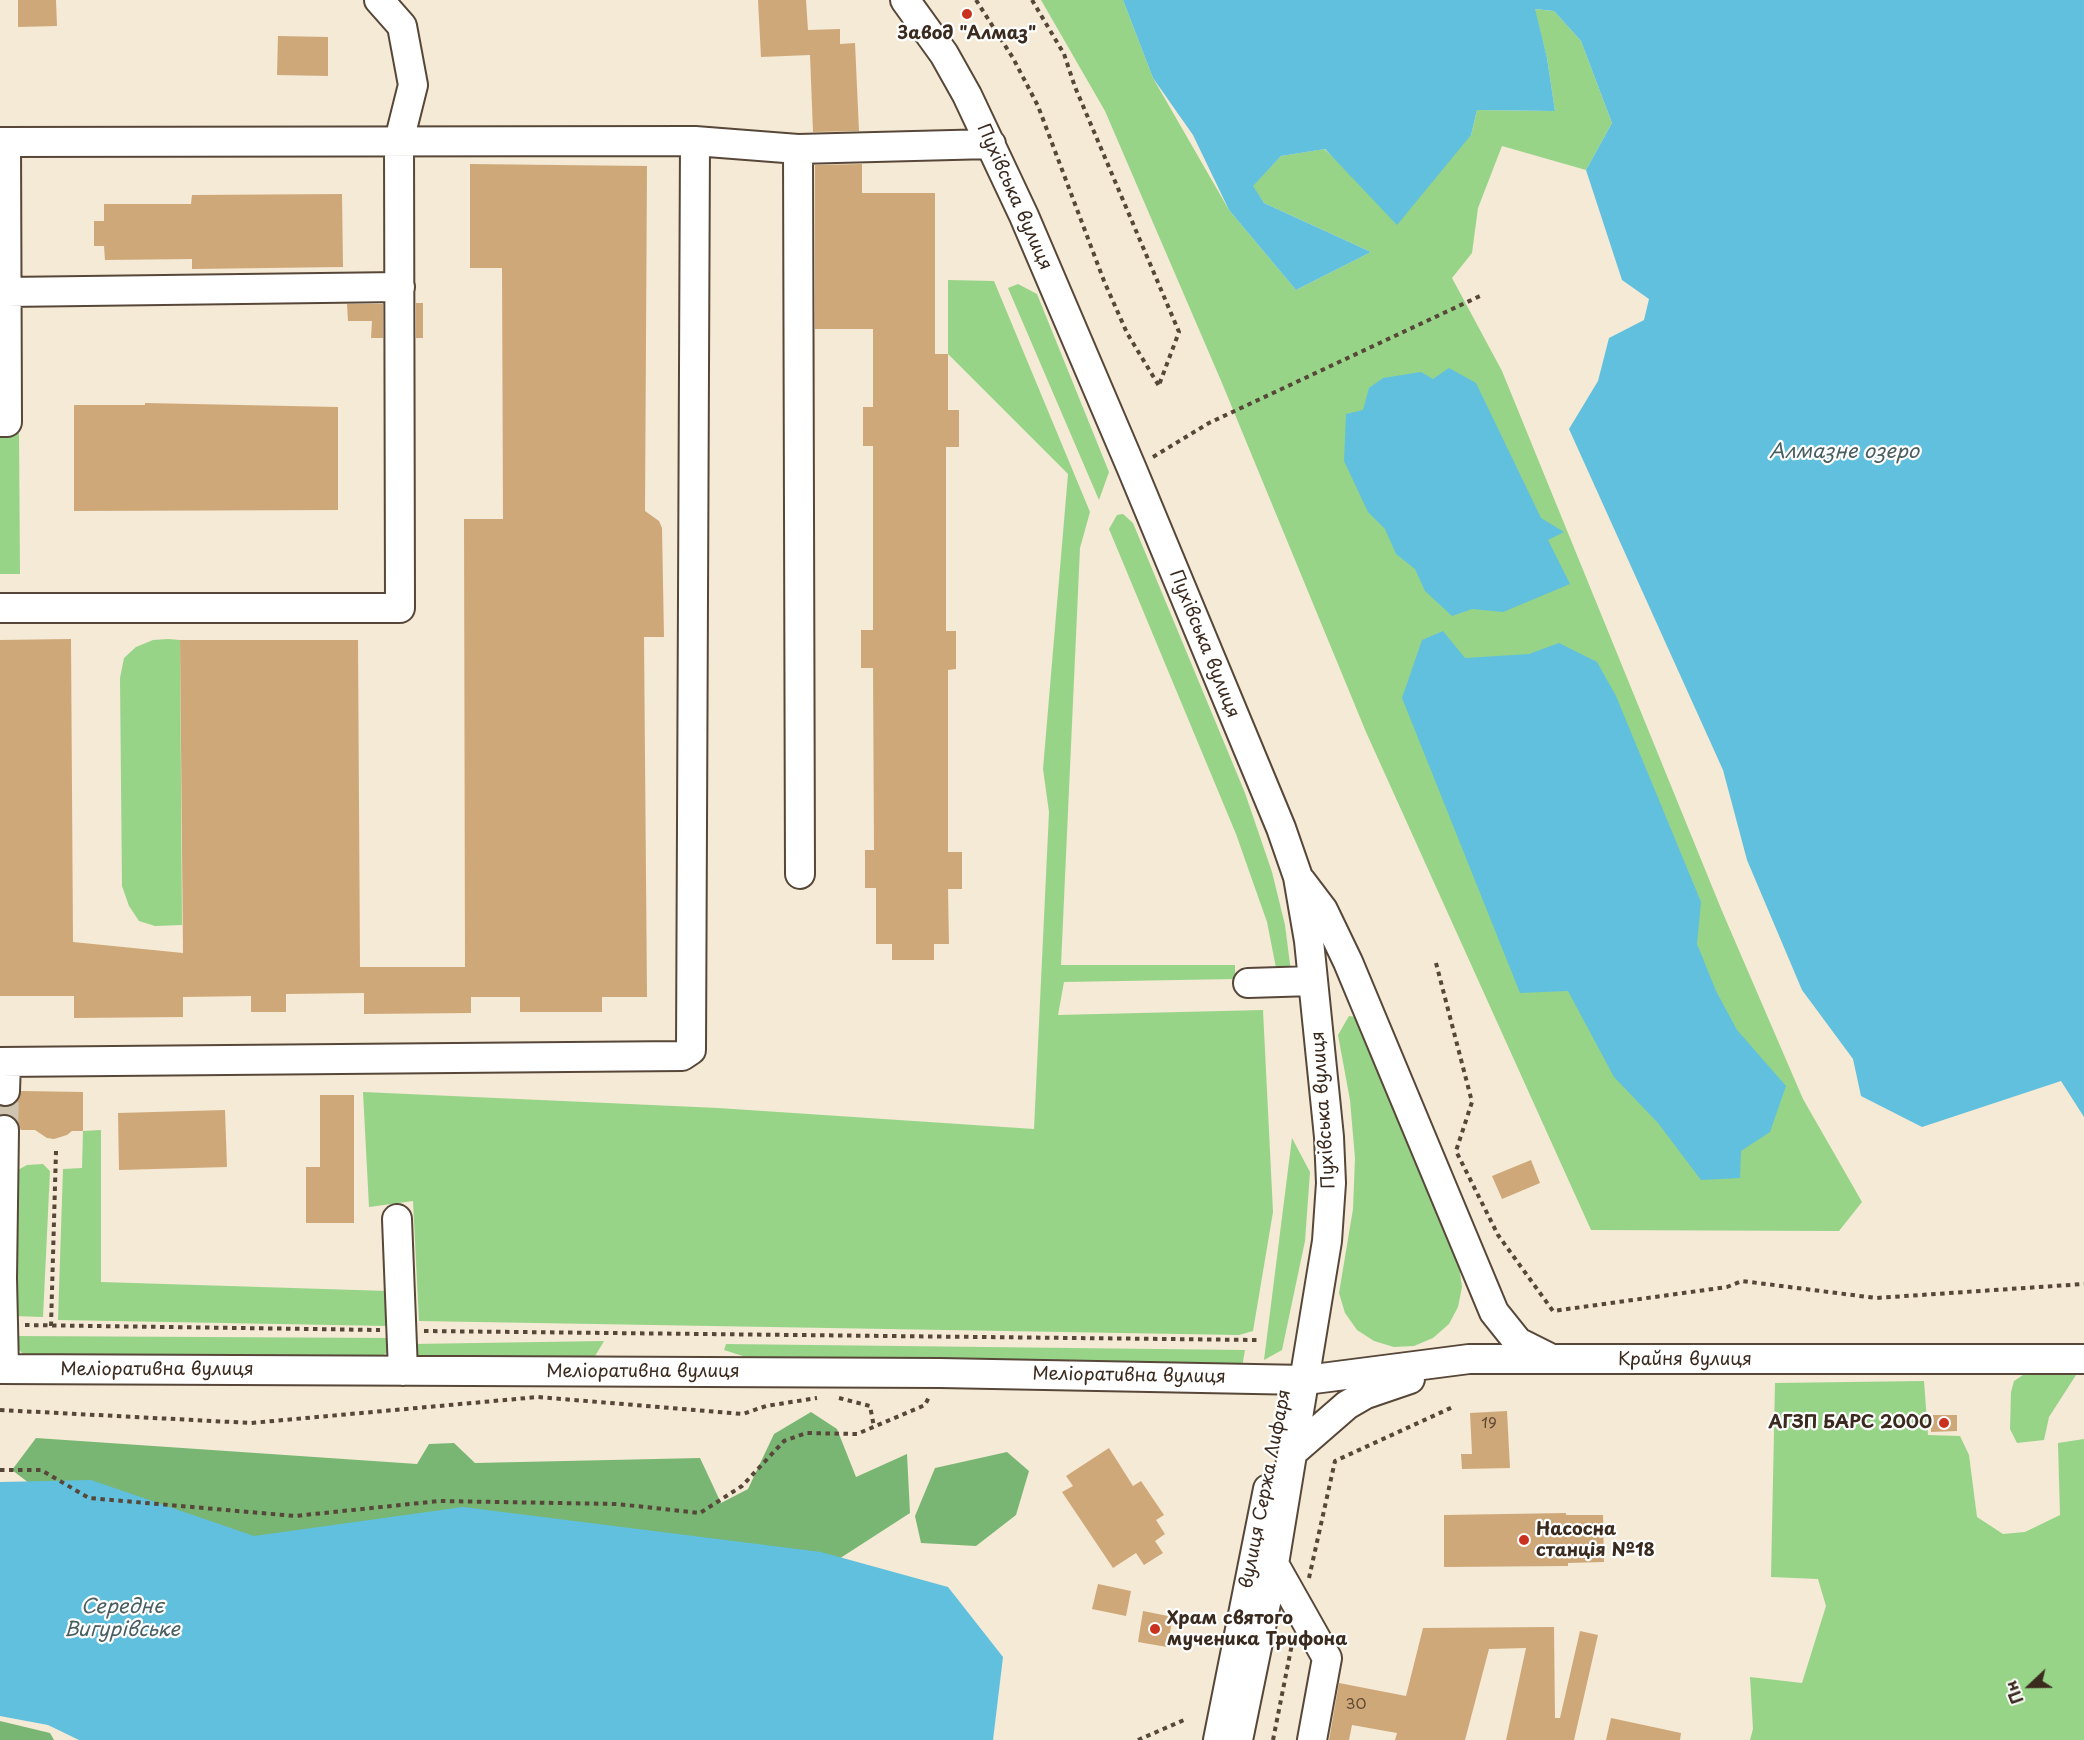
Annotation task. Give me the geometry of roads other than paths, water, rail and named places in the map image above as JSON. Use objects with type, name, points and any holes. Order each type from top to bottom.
[{"type":"street","points":[[0,608],[400,608],[399,141],[413,84],[402,26],[379,0]]},
{"type":"street","name":"Пухівська вулиця","points":[[905,0],[944,54],[992,144],[1132,470],[1281,828],[1298,878],[1313,981],[1329,1137],[1331,1183],[1327,1241],[1310,1334],[1296,1380]]},
{"type":"street","points":[[5,1091],[3,1062],[682,1056],[691,1050],[695,141]]},
{"type":"street","points":[[0,422],[7,422],[3,142],[695,141],[798,149],[992,144]]},
{"type":"street","points":[[798,149],[800,874]]},
{"type":"street","points":[[6,292],[399,287]]},
{"type":"street","points":[[1298,878],[1323,910],[1348,962],[1494,1312],[1518,1342],[1552,1359]]},
{"type":"street","points":[[1248,983],[1313,981]]},
{"type":"street","points":[[2,1369],[1,1224],[4,1130]]},
{"type":"street","points":[[397,1219],[403,1371]]},
{"type":"street","points":[[1293,1452],[1347,1405],[1366,1394],[1469,1359]]},
{"type":"street","name":"Крайня вулиця","points":[[1296,1380],[1469,1359],[2084,1359]]},
{"type":"street","name":"Меліоративна вулиця","points":[[2,1369],[940,1373],[1296,1380]]},
{"type":"street","name":"вулиця Сержа Лифаря","points":[[1238,1740],[1274,1564],[1293,1452],[1296,1380]]},
{"type":"street","name":"вулиця Сержа Лифаря","points":[[1218,1740],[1296,1380]]},
{"type":"street","points":[[1274,1564],[1327,1658],[1312,1740]]},
{"type":"water","name":"Алмазне озеро","points":[[1123,0],[2084,0],[2084,1117],[2061,1081],[1922,1127],[1861,1096],[1853,1059],[1802,990],[1747,860],[1723,770],[1569,429],[1598,381],[1609,338],[1644,320],[1649,299],[1622,280],[1586,170],[1612,123],[1581,41],[1554,11],[1535,9],[1547,58],[1555,111],[1477,110],[1471,135],[1397,225],[1325,149],[1281,156],[1253,186],[1264,203],[1371,252],[1296,290],[1229,210],[1193,135],[1153,78]]},
{"type":"water","points":[[1449,368],[1476,383],[1541,518],[1564,532],[1548,540],[1570,584],[1503,612],[1472,609],[1452,616],[1425,591],[1415,569],[1396,554],[1385,529],[1368,512],[1344,461],[1346,414],[1363,410],[1369,388],[1383,378],[1421,372],[1433,379]]},
{"type":"water","points":[[1443,631],[1465,658],[1529,654],[1559,643],[1597,662],[1616,696],[1701,902],[1697,944],[1716,991],[1737,1030],[1786,1086],[1770,1132],[1741,1151],[1740,1178],[1701,1180],[1658,1123],[1614,1077],[1568,991],[1520,993],[1402,698],[1422,640]]},
{"type":"water","name":"Середнє Вигурівське","points":[[91,1480],[254,1536],[463,1507],[821,1552],[948,1587],[1003,1657],[993,1740],[79,1740],[48,1725],[0,1716],[0,1482]]},
{"type":"tunnel","points":[[4,1130],[5,1091]]},
{"type":"place","name":"Завод \"Алмаз\"","points":[[967,14]]},
{"type":"place","name":"АГЗП БАРС 2000","points":[[1944,1423]]},
{"type":"place","name":"Насосна станція №18","points":[[1524,1540]]},
{"type":"place","name":"Храм святого мученика Трифона","points":[[1155,1629]]}]
